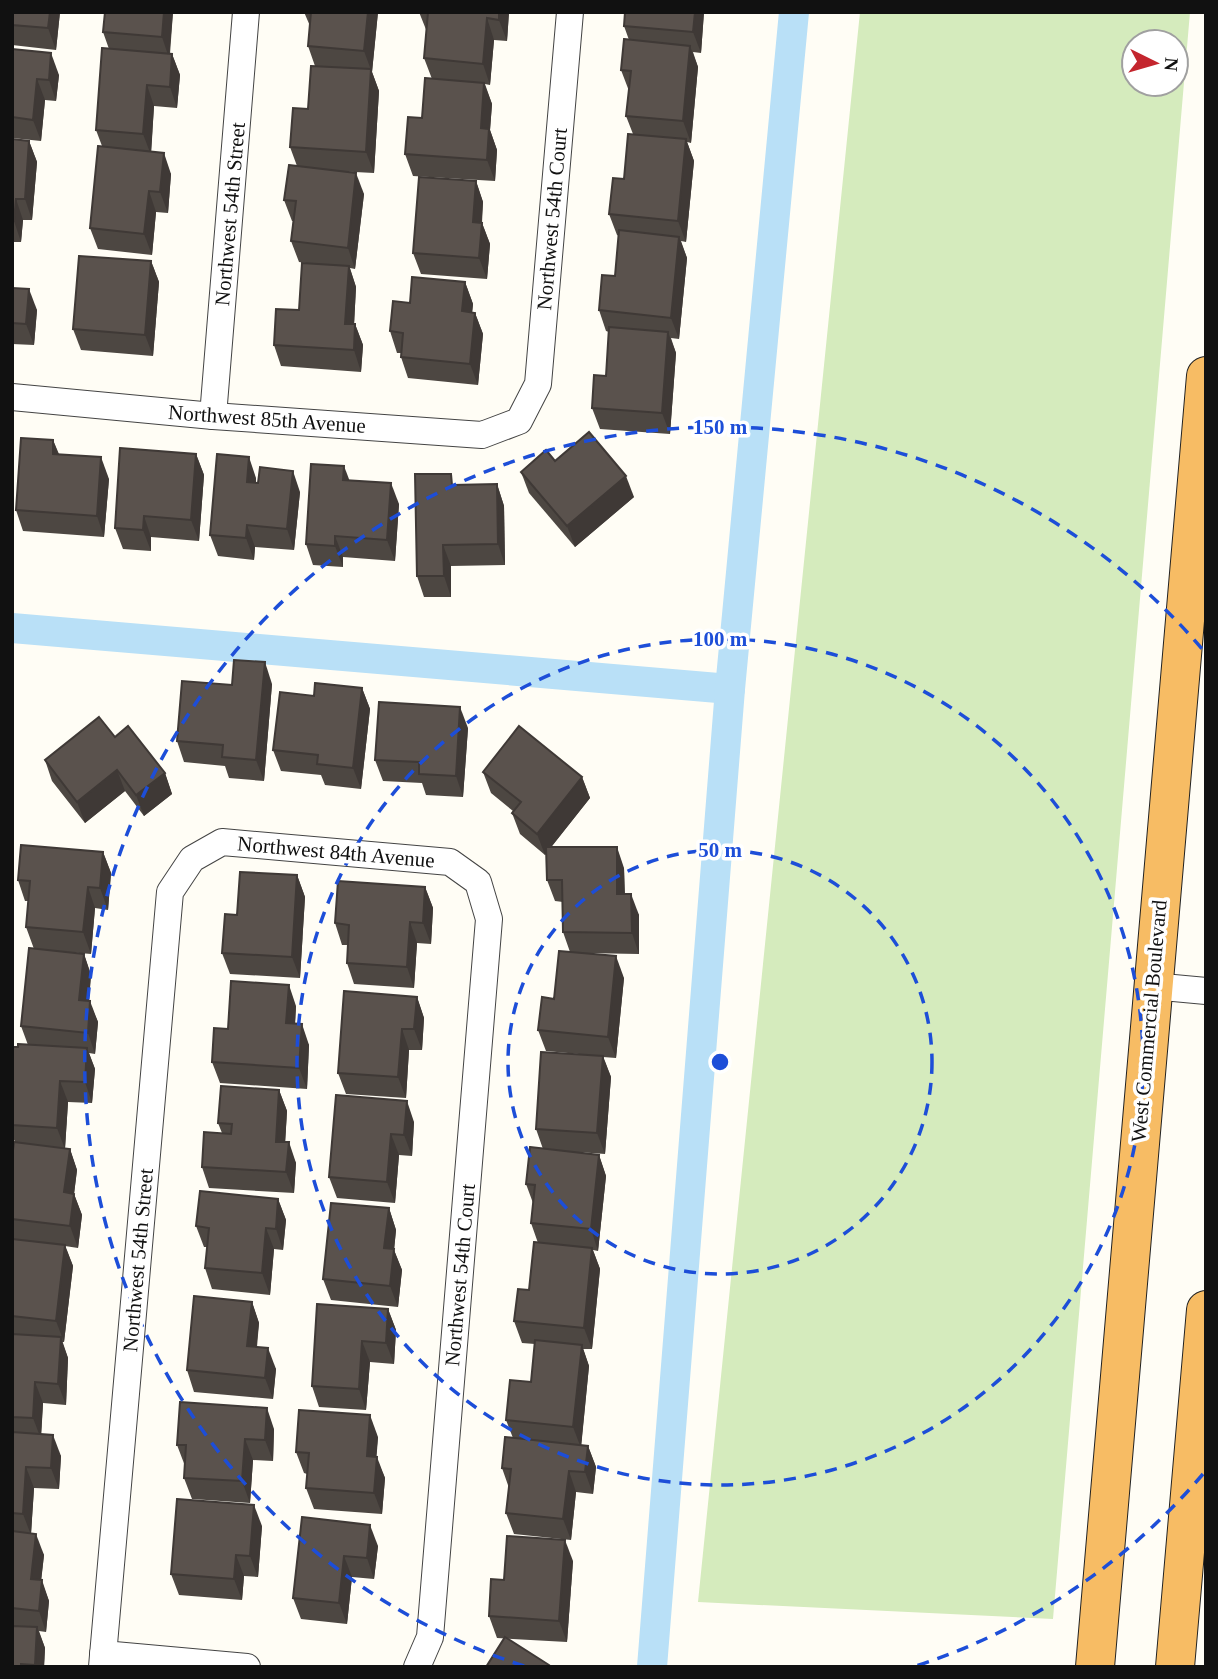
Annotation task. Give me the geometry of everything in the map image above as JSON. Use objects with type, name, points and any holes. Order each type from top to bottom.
[{"type":"highway","name":"West Commercial Boulevard","points":[[1095,1667],[1206,376]]},
{"type":"highway","points":[[1175,1667],[1206,1310]]},
{"type":"street","name":"Northwest 54th Street","points":[[213,416],[246,12]]},
{"type":"street","name":"Northwest 54th Court","points":[[519,421],[538,384],[570,12]]},
{"type":"street","name":"Northwest 85th Avenue","points":[[12,397],[213,416],[482,435],[519,421]]},
{"type":"street","name":"Northwest 84th Avenue","points":[[192,859],[222,842],[450,862],[478,882]]},
{"type":"street","name":"Northwest 54th Street","points":[[103,1660],[170,892],[192,859]]},
{"type":"street","name":"Northwest 54th Court","points":[[417,1667],[430,1637],[488,933],[489,919],[478,882]]},
{"type":"street","points":[[1152,986],[1206,991]]},
{"type":"street","points":[[103,1660],[247,1667]]},
{"type":"green space","points":[[860,12],[1190,12],[1189,28],[1120,28],[1120,98],[1183,98],[1053,1619],[698,1602]]},
{"type":"building","points":[[12,12],[50,12],[48,28],[12,25]]},
{"type":"building","points":[[105,12],[164,12],[162,37],[103,32]]},
{"type":"building","points":[[311,12],[368,12],[364,51],[308,46]]},
{"type":"building","points":[[428,12],[499,12],[499,20],[487,18],[483,64],[424,58]]},
{"type":"building","points":[[625,12],[695,12],[693,32],[624,26]]},
{"type":"building","points":[[624,39],[690,46],[683,121],[626,116],[631,71],[621,70]]},
{"type":"building","points":[[102,48],[172,54],[170,87],[147,85],[143,134],[96,130]]},
{"type":"building","points":[[12,49],[51,53],[49,80],[37,79],[33,120],[12,117]]},
{"type":"building","points":[[311,66],[371,69],[366,152],[290,147],[293,108],[308,109]]},
{"type":"building","points":[[425,78],[484,83],[481,128],[489,129],[487,160],[405,154],[408,117],[422,118]]},
{"type":"building","points":[[628,134],[686,139],[678,221],[609,214],[613,178],[624,179]]},
{"type":"building","points":[[12,139],[29,141],[25,199],[16,199],[14,221],[12,221]]},
{"type":"building","points":[[98,146],[164,153],[160,192],[149,191],[144,234],[90,228]]},
{"type":"building","points":[[289,165],[356,173],[348,248],[291,241],[296,201],[284,200]]},
{"type":"building","points":[[419,177],[476,181],[473,222],[482,223],[479,258],[413,253]]},
{"type":"building","points":[[619,230],[679,237],[671,318],[599,310],[602,275],[615,276]]},
{"type":"building","points":[[79,256],[151,261],[145,335],[73,329]]},
{"type":"building","points":[[302,263],[349,266],[345,324],[355,324],[354,350],[274,345],[276,309],[299,310]]},
{"type":"building","points":[[412,277],[465,282],[462,311],[475,313],[470,364],[401,357],[403,333],[390,331],[393,301],[410,303]]},
{"type":"building","points":[[12,288],[29,289],[26,324],[12,323]]},
{"type":"building","points":[[609,327],[668,332],[662,413],[592,408],[594,375],[606,376]]},
{"type":"building","points":[[589,432],[626,476],[567,526],[521,472],[546,450],[555,461]]},
{"type":"building","points":[[21,438],[53,440],[53,454],[101,457],[97,516],[16,510]]},
{"type":"building","points":[[120,448],[196,454],[191,520],[144,516],[143,530],[115,528]]},
{"type":"building","points":[[217,454],[249,457],[247,482],[258,483],[260,467],[293,471],[287,529],[247,525],[246,538],[210,535]]},
{"type":"building","points":[[311,464],[344,466],[343,480],[391,483],[387,540],[335,536],[335,546],[306,544]]},
{"type":"building","points":[[415,474],[451,474],[452,485],[497,484],[498,544],[443,545],[444,576],[417,576]]},
{"type":"building","points":[[234,660],[265,662],[256,760],[222,757],[223,745],[177,741],[182,681],[232,685]]},
{"type":"building","points":[[315,683],[362,688],[353,768],[317,764],[318,755],[273,750],[280,692],[314,696]]},
{"type":"building","points":[[379,702],[460,707],[456,776],[419,774],[419,762],[375,760]]},
{"type":"building","points":[[99,717],[115,737],[128,726],[165,773],[136,795],[117,770],[77,802],[45,760]]},
{"type":"building","points":[[519,726],[582,777],[537,834],[512,813],[521,802],[483,772]]},
{"type":"building","points":[[21,845],[103,852],[100,888],[88,887],[83,932],[26,927],[30,881],[18,880]]},
{"type":"building","points":[[546,847],[617,847],[617,894],[631,894],[632,933],[563,932],[562,880],[547,880]]},
{"type":"building","points":[[240,872],[297,875],[292,957],[222,953],[225,914],[237,915]]},
{"type":"building","points":[[338,881],[425,887],[423,923],[410,922],[407,967],[347,963],[349,925],[335,923]]},
{"type":"building","points":[[29,948],[84,954],[79,1000],[90,1001],[88,1033],[21,1026]]},
{"type":"building","points":[[559,951],[616,956],[608,1037],[538,1030],[542,997],[554,999]]},
{"type":"building","points":[[231,981],[289,985],[286,1023],[302,1024],[299,1068],[212,1062],[214,1028],[228,1029]]},
{"type":"building","points":[[344,991],[417,997],[414,1029],[402,1029],[398,1077],[338,1073]]},
{"type":"building","points":[[18,1044],[87,1048],[85,1082],[60,1081],[57,1128],[12,1125],[13,1047],[18,1047]]},
{"type":"building","points":[[541,1052],[603,1056],[597,1133],[536,1129]]},
{"type":"building","points":[[221,1086],[279,1090],[276,1142],[289,1142],[286,1172],[202,1167],[204,1132],[231,1134],[232,1124],[218,1123]]},
{"type":"building","points":[[336,1095],[407,1101],[404,1135],[391,1134],[387,1182],[329,1177]]},
{"type":"building","points":[[14,1142],[70,1149],[64,1192],[74,1194],[70,1226],[12,1219]]},
{"type":"building","points":[[530,1147],[599,1155],[591,1229],[531,1223],[535,1185],[526,1184]]},
{"type":"building","points":[[200,1191],[278,1199],[276,1229],[266,1228],[262,1273],[205,1268],[209,1228],[196,1226]]},
{"type":"building","points":[[331,1203],[389,1208],[384,1248],[394,1249],[390,1286],[323,1279]]},
{"type":"building","points":[[12,1239],[65,1245],[56,1321],[12,1316]]},
{"type":"building","points":[[534,1242],[592,1248],[584,1328],[514,1321],[518,1289],[529,1290]]},
{"type":"building","points":[[194,1296],[252,1302],[247,1346],[268,1348],[265,1378],[187,1370]]},
{"type":"building","points":[[317,1304],[388,1309],[386,1343],[362,1341],[359,1389],[312,1386]]},
{"type":"building","points":[[12,1334],[61,1337],[58,1384],[35,1382],[33,1418],[12,1417]]},
{"type":"building","points":[[535,1340],[582,1345],[573,1427],[506,1420],[510,1380],[531,1382]]},
{"type":"building","points":[[180,1402],[267,1408],[265,1440],[245,1439],[242,1481],[184,1478],[186,1445],[177,1445]]},
{"type":"building","points":[[299,1410],[370,1415],[367,1456],[377,1457],[374,1493],[306,1488],[309,1453],[296,1452]]},
{"type":"building","points":[[12,1432],[53,1435],[51,1468],[26,1467],[23,1514],[12,1513]]},
{"type":"building","points":[[505,1437],[588,1446],[585,1472],[569,1471],[563,1519],[506,1513],[511,1469],[502,1468]]},
{"type":"building","points":[[177,1499],[254,1505],[250,1556],[236,1555],[234,1579],[171,1574]]},
{"type":"building","points":[[302,1517],[370,1525],[367,1558],[344,1556],[339,1603],[293,1598]]},
{"type":"building","points":[[12,1531],[36,1534],[31,1579],[42,1580],[39,1611],[12,1608]]},
{"type":"building","points":[[507,1536],[565,1540],[559,1621],[489,1616],[491,1579],[504,1580]]},
{"type":"building","points":[[12,1626],[37,1627],[35,1665],[21,1664],[21,1667],[12,1667]]},
{"type":"building","points":[[505,1637],[549,1665],[548,1667],[486,1667]]},
{"type":"waterway","points":[[652,1667],[730,689],[794,12]]},
{"type":"waterway","points":[[12,628],[730,689]]}]
